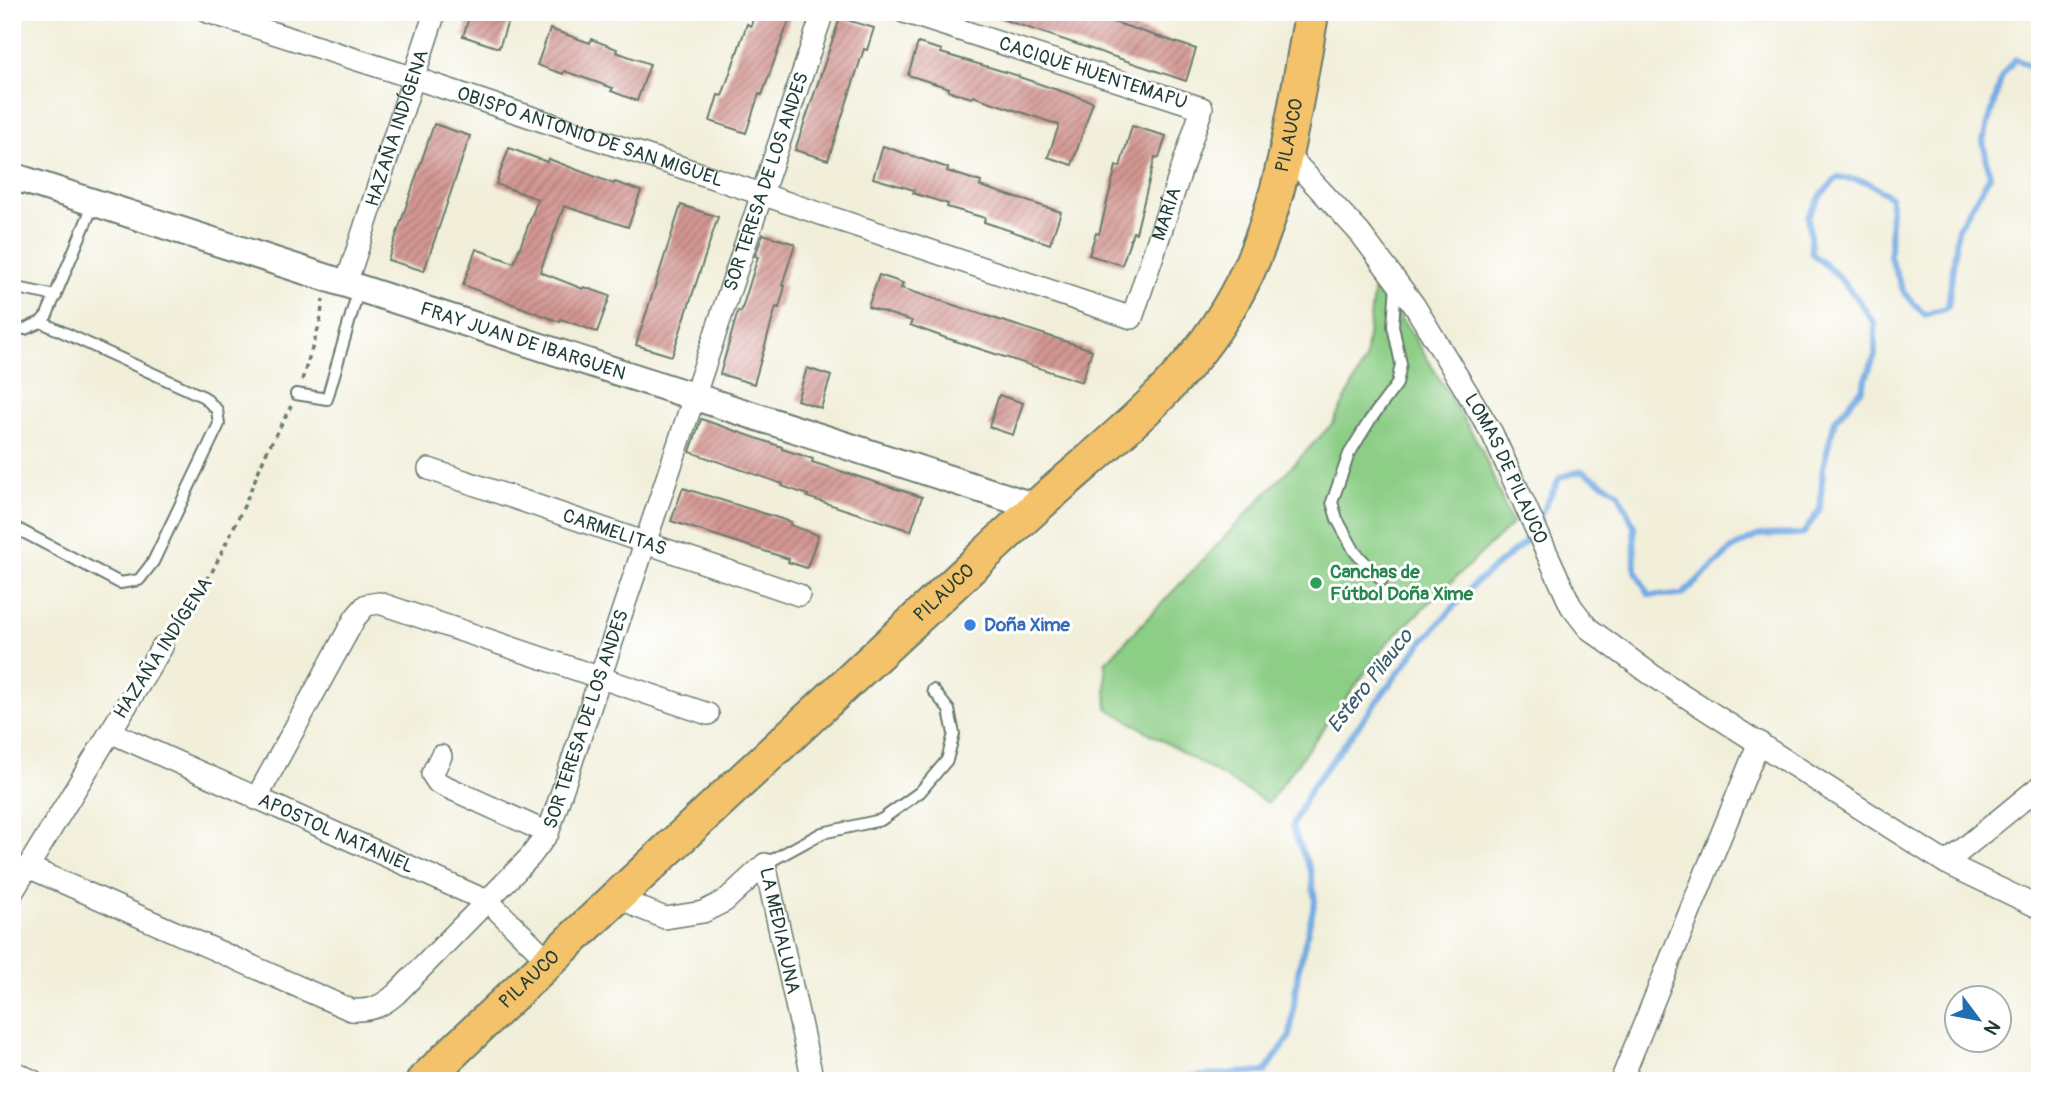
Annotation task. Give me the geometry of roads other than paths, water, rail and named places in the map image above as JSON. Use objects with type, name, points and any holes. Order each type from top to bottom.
[{"type":"main road","name":"PILAUCO","points":[[423,1081],[548,960],[1036,507],[1144,412],[1190,363],[1234,298],[1272,214],[1286,153],[1311,12]]},
{"type":"street","name":"OBISPO ANTONIO DE SAN MIGUEL","points":[[208,12],[414,78],[1132,318]]},
{"type":"street","name":"HAZAÑA INDÍGENA","points":[[342,283],[435,12]]},
{"type":"street","name":"SOR TERESA DE LOS ANDES","points":[[28,867],[351,1010],[367,1011],[381,1007],[489,902],[548,833],[824,12]]},
{"type":"street","name":"CACIQUE HUENTEMAPU","points":[[904,12],[1202,108]]},
{"type":"street","name":"MARÍA","points":[[1132,318],[1202,108]]},
{"type":"street","name":"LOMAS DE PILAUCO","points":[[1286,153],[1360,233],[1414,305],[1492,433],[1571,606],[1588,628],[1609,645],[1946,863],[2040,908]]},
{"type":"street","name":"FRAY JUAN DE IBARGUEN","points":[[12,176],[1036,507]]},
{"type":"street","name":"CARMELITAS","points":[[429,469],[799,594]]},
{"type":"street","points":[[256,799],[355,618],[366,606],[379,603],[708,714]]},
{"type":"street","name":"HAZAÑA INDÍGENA","points":[[12,893],[162,647]]},
{"type":"street","name":"APOSTOL NATANIEL","points":[[110,732],[489,902],[548,960]]},
{"type":"street","points":[[1621,1081],[1759,742]]},
{"type":"street","points":[[441,756],[432,774],[438,783],[548,833]]},
{"type":"street","points":[[1946,863],[2040,786]]},
{"type":"street","name":"LA MEDIALUNA","points":[[619,894],[638,907],[665,918],[703,912],[725,901],[765,864]]},
{"type":"street","name":"LA MEDIALUNA","points":[[765,864],[813,1081]]},
{"type":"street","points":[[12,1072],[33,1081]]},
{"type":"lane","points":[[25,329],[41,321],[56,296],[94,202]]},
{"type":"lane","points":[[1382,580],[1355,552],[1337,519],[1332,502],[1339,477],[1354,445],[1396,384],[1401,364],[1392,311],[1397,281]]},
{"type":"lane","name":"HAZAÑA INDÍGENA","points":[[296,394],[327,399],[342,283]]},
{"type":"lane","points":[[12,287],[56,296]]},
{"type":"lane","points":[[12,526],[120,583],[139,580],[153,562],[219,424],[217,411],[204,397],[41,321]]},
{"type":"lane","points":[[765,864],[822,833],[881,820],[920,792],[947,760],[954,734],[949,710],[933,690]]},
{"type":"waterway","name":"Estero Pilauco","points":[[1537,522],[1560,477],[1582,471],[1618,492],[1634,526],[1635,570],[1649,595],[1682,595],[1733,548],[1759,535],[1803,534],[1820,509],[1823,467],[1835,420],[1862,389],[1875,355],[1875,324],[1835,273],[1812,254],[1808,216],[1822,194],[1838,177],[1867,182],[1891,197],[1890,257],[1904,293],[1925,315],[1948,307],[1958,228],[1990,176],[1983,141],[2002,76],[2015,59],[2040,71]]},
{"type":"waterway","name":"Estero Pilauco","points":[[1150,1081],[1265,1072],[1290,1036],[1298,972],[1315,901],[1311,872],[1292,827],[1311,788],[1419,646],[1473,585],[1524,543],[1532,531]]},
{"type":"place","name":"Canchas de Fútbol Doña Xime","points":[[1316,583]]},
{"type":"place","name":"Doña Xime","points":[[970,625]]}]
